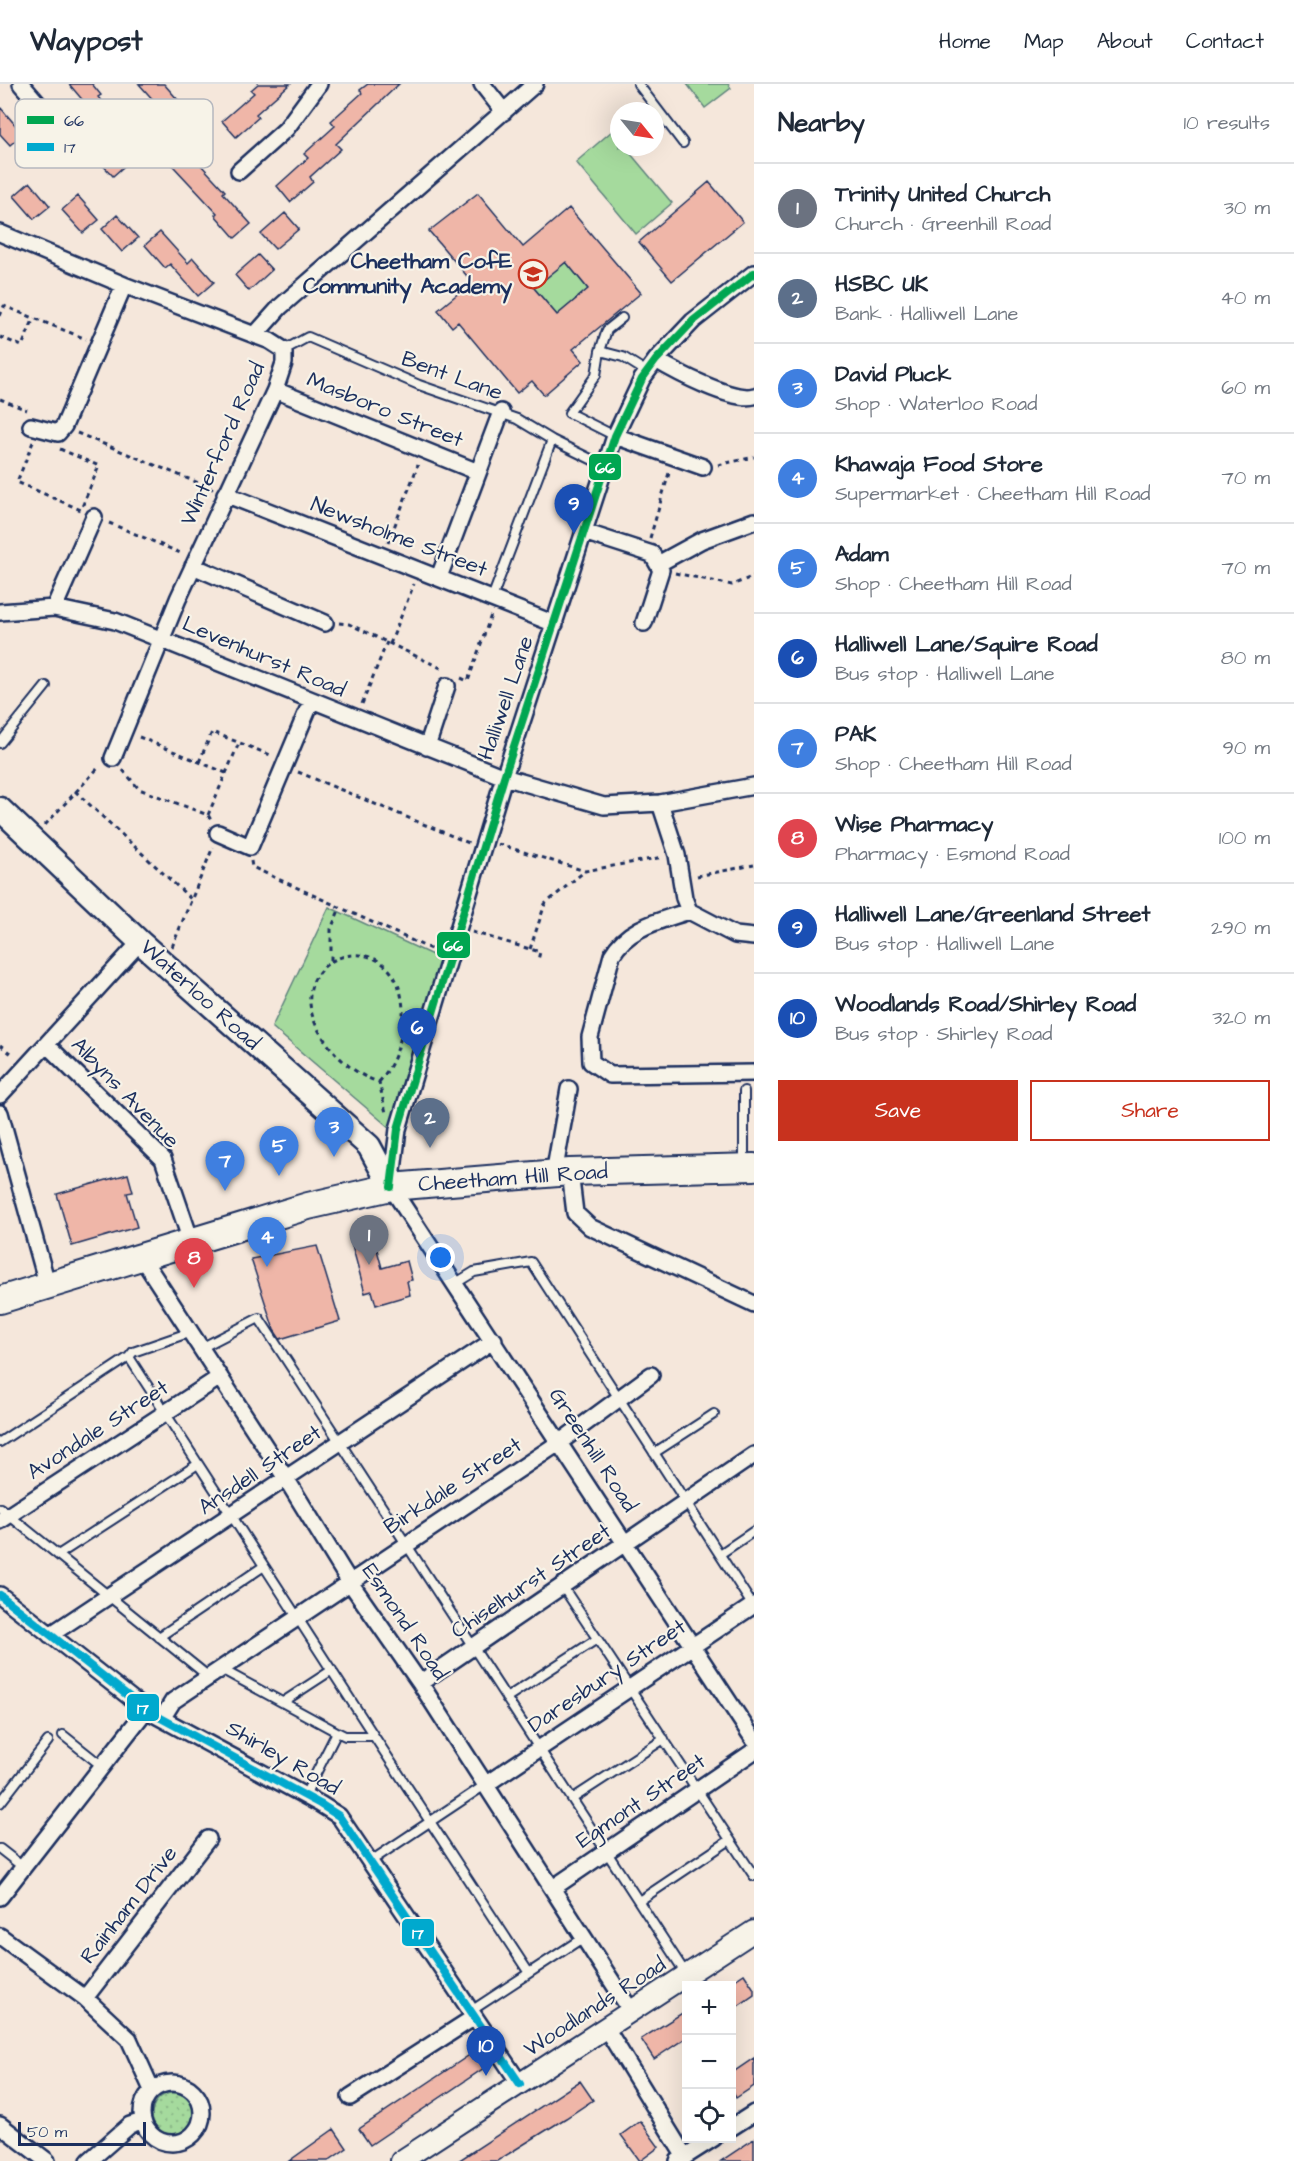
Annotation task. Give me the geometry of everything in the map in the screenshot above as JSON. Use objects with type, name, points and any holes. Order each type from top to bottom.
[{"type":"highway","name":"Cheetham Hill Road","points":[[0,1300],[308,1206],[391,1186],[562,1173],[749,1167]]},
{"type":"main road","name":"Waterloo Road","points":[[0,809],[164,964],[369,1146],[391,1186]]},
{"type":"street","points":[[21,84],[34,99]]},
{"type":"street","points":[[239,171],[286,129],[319,84]]},
{"type":"street","points":[[482,84],[504,112]]},
{"type":"street","points":[[255,335],[280,307],[535,84]]},
{"type":"street","name":"Winterford Road","points":[[0,233],[124,285],[255,335],[284,350],[284,363],[275,390],[193,566],[113,758]]},
{"type":"street","name":"Halliwell Lane","points":[[391,1186],[398,1129],[449,957],[504,777],[615,436],[652,366],[693,321],[754,273]]},
{"type":"street","points":[[31,426],[61,429],[124,285]]},
{"type":"street","points":[[652,366],[674,370],[739,397],[754,396]]},
{"type":"street","name":"Masboro Street","points":[[275,390],[478,472]]},
{"type":"street","points":[[439,578],[501,412]]},
{"type":"street","points":[[615,436],[703,467]]},
{"type":"street","name":"Newsholme Street","points":[[225,494],[494,598],[555,624]]},
{"type":"street","points":[[54,608],[87,513]]},
{"type":"street","points":[[644,623],[660,567],[702,540],[754,521]]},
{"type":"street","points":[[584,532],[652,554],[660,567]]},
{"type":"street","points":[[193,566],[325,623]]},
{"type":"street","name":"Levenhurst Road","points":[[0,612],[54,608],[115,621],[310,702],[504,777],[604,806],[660,803],[754,786]]},
{"type":"street","points":[[427,747],[449,680]]},
{"type":"street","points":[[218,833],[250,848],[310,702]]},
{"type":"street","points":[[660,803],[676,855],[689,911]]},
{"type":"street","points":[[754,937],[735,935],[689,911],[628,934],[612,955],[590,1037],[591,1062],[610,1075],[754,1073]]},
{"type":"street","points":[[0,1095],[140,942]]},
{"type":"street","name":"Albyns Avenue","points":[[48,1045],[163,1159],[191,1241]]},
{"type":"street","points":[[569,1089],[562,1173],[575,1213],[590,1227],[754,1304]]},
{"type":"street","points":[[0,1113],[48,1287]]},
{"type":"street","name":"Greenhill Road","points":[[391,1186],[754,1740]]},
{"type":"street","name":"Esmond Road","points":[[142,1258],[287,1480],[349,1581],[420,1683],[632,2011]]},
{"type":"street","name":"Ansdell Street","points":[[50,1635],[287,1480],[494,1340]]},
{"type":"street","name":"Birkdale Street","points":[[163,1717],[173,1701],[349,1581],[560,1442],[651,1375]]},
{"type":"street","name":"Avondale Street","points":[[3,1515],[220,1377]]},
{"type":"street","name":"Chiselhurst Street","points":[[420,1683],[627,1544],[754,1455]]},
{"type":"street","name":"Shirley Road","points":[[0,1595],[146,1710],[163,1717],[339,1816],[520,2084]]},
{"type":"street","name":"Daresbury Street","points":[[485,1785],[754,1606]]},
{"type":"street","points":[[0,1897],[146,1710]]},
{"type":"street","name":"Egmont Street","points":[[553,1888],[754,1751]]},
{"type":"street","name":"Rainham Drive","points":[[85,1998],[208,1839]]},
{"type":"street","name":"Woodlands Road","points":[[400,2161],[754,1931]]},
{"type":"street","points":[[0,1936],[85,1998],[129,2039],[152,2090]]},
{"type":"street","points":[[350,2097],[472,2015]]},
{"type":"street","points":[[606,2028],[681,2159],[707,2143]]},
{"type":"street","points":[[166,2083],[188,2088],[199,2100],[201,2122],[186,2140],[171,2144],[156,2140],[142,2121],[142,2104],[152,2090],[166,2083]]},
{"type":"street","points":[[736,2124],[754,2113]]},
{"type":"street","points":[[89,2161],[130,2126],[142,2121]]},
{"type":"street","points":[[0,2125],[47,2161]]},
{"type":"lane","points":[[638,84],[683,143]]},
{"type":"lane","points":[[615,436],[569,412],[596,375],[600,351],[607,330],[622,318]]},
{"type":"lane","name":"Bent Lane","points":[[284,350],[308,338],[418,385],[501,412],[605,466]]},
{"type":"lane","points":[[600,351],[652,366]]},
{"type":"lane","points":[[494,598],[552,440]]},
{"type":"lane","points":[[0,742],[46,686]]},
{"type":"lane","points":[[744,1091],[749,1167]]},
{"type":"lane","points":[[456,1283],[474,1272],[531,1262],[754,1606]]},
{"type":"lane","points":[[201,1348],[259,1318],[687,1975]]},
{"type":"lane","points":[[0,1442],[129,1357],[133,1352],[191,1332]]},
{"type":"lane","points":[[129,1357],[529,1973]]},
{"type":"lane","points":[[654,1453],[714,1414]]},
{"type":"lane","points":[[58,1555],[198,1464]]},
{"type":"lane","points":[[3,1515],[58,1555],[159,1637],[215,1673],[283,1702],[345,1736],[374,1736]]},
{"type":"lane","points":[[720,1554],[754,1531]]},
{"type":"lane","points":[[159,1637],[264,1566]]},
{"type":"lane","points":[[563,1587],[754,1876]]},
{"type":"lane","points":[[506,1698],[597,1639]]},
{"type":"lane","points":[[283,1702],[332,1670]]},
{"type":"lane","points":[[305,1795],[337,1732]]},
{"type":"lane","points":[[63,1735],[102,1766]]},
{"type":"lane","points":[[572,1799],[664,1739]]},
{"type":"lane","points":[[0,1803],[48,1741]]},
{"type":"lane","points":[[372,1862],[485,1785]]},
{"type":"lane","points":[[639,1901],[730,1840]]},
{"type":"lane","points":[[0,1849],[23,1867]]},
{"type":"lane","points":[[472,2015],[529,1973],[584,1937]]},
{"type":"path","points":[[0,316],[4,306],[98,344]]},
{"type":"path","points":[[0,337],[22,346],[34,318]]},
{"type":"path","points":[[0,399],[28,411],[31,426]]},
{"type":"path","points":[[87,513],[99,466],[60,450],[61,429],[225,494]]},
{"type":"path","points":[[383,556],[424,452]]},
{"type":"path","points":[[647,552],[674,457]]},
{"type":"path","points":[[703,467],[744,461],[754,457]]},
{"type":"path","points":[[660,567],[732,585],[754,576]]},
{"type":"path","points":[[356,719],[420,570]]},
{"type":"path","points":[[325,623],[349,624],[388,643],[449,680],[468,681],[494,598]]},
{"type":"path","points":[[125,731],[226,773]]},
{"type":"path","points":[[199,762],[212,732],[483,844],[585,871],[676,855]]},
{"type":"path","points":[[208,815],[239,743]]},
{"type":"path","points":[[32,839],[98,767],[113,758],[139,789],[208,815],[218,833],[164,964]]},
{"type":"path","points":[[75,791],[192,900]]},
{"type":"path","points":[[250,848],[252,867],[449,957]]},
{"type":"path","points":[[681,879],[754,865]]},
{"type":"path","points":[[530,949],[545,903],[585,871]]},
{"type":"path","points":[[331,960],[331,929],[340,908]]},
{"type":"path","points":[[458,927],[540,952],[538,960]]},
{"type":"path","points":[[379,1082],[364,1076],[337,1054],[323,1038],[312,1016],[310,995],[322,967],[331,960],[352,953],[369,956],[392,970],[399,982],[404,1029],[390,1066],[379,1082],[390,1126],[398,1129]]},
{"type":"green space","points":[[687,84],[728,84],[731,88],[705,108]]},
{"type":"green space","points":[[610,133],[610,156],[633,156],[672,203],[636,234],[576,162]]},
{"type":"green space","points":[[566,262],[588,289],[557,315],[534,288]]},
{"type":"green space","points":[[329,907],[443,960],[391,1129],[272,1027]]},
{"type":"green space","points":[[173,2093],[188,2099],[194,2114],[188,2129],[173,2135],[158,2129],[152,2114],[158,2099]]},
{"type":"building","points":[[69,84],[92,84],[101,95],[98,97],[100,99],[82,99]]},
{"type":"building","points":[[139,84],[164,84],[177,99],[152,99]]},
{"type":"building","points":[[258,84],[290,84],[256,114],[259,117],[236,137],[222,121],[254,93],[251,90]]},
{"type":"building","points":[[368,84],[399,84],[336,144],[341,149],[310,177],[313,182],[290,202],[277,186],[308,158],[304,154],[335,126],[331,121],[362,93],[360,90]]},
{"type":"building","points":[[0,107],[15,125],[15,141],[10,145],[0,134]]},
{"type":"building","points":[[106,168],[122,168],[113,176]]},
{"type":"building","points":[[175,168],[204,168],[251,224],[235,238],[215,215],[217,213]]},
{"type":"building","points":[[30,182],[50,206],[34,219],[14,196]]},
{"type":"building","points":[[709,182],[743,222],[672,281],[639,242]]},
{"type":"building","points":[[478,193],[523,247],[569,208],[641,293],[573,349],[583,361],[544,395],[532,381],[517,393],[458,322],[452,327],[438,310],[472,282],[429,231]],"holes":[[[566,262],[588,289],[557,315],[534,288]]]},
{"type":"building","points":[[78,196],[99,220],[83,233],[62,210]]},
{"type":"building","points":[[285,213],[299,229],[275,249],[261,234]]},
{"type":"building","points":[[117,215],[138,238],[122,252],[102,229]]},
{"type":"building","points":[[160,232],[188,263],[193,258],[214,282],[198,296],[170,264],[165,268],[145,245]]},
{"type":"building","points":[[258,255],[272,270],[249,291],[235,275]]},
{"type":"building","points":[[128,1174],[133,1192],[127,1193],[137,1227],[72,1246],[57,1194]]},
{"type":"building","points":[[371,1228],[382,1268],[407,1261],[412,1280],[407,1281],[410,1295],[376,1305],[372,1291],[365,1293],[349,1234]]},
{"type":"building","points":[[317,1246],[340,1321],[280,1339],[274,1330],[251,1259]]},
{"type":"building","points":[[744,1974],[754,1989],[754,1995],[736,2007],[736,1981],[734,1981]]},
{"type":"building","points":[[682,2013],[682,2040],[654,2059],[641,2039]]},
{"type":"building","points":[[474,2052],[484,2068],[370,2145],[359,2129]]},
{"type":"building","points":[[754,2058],[754,2086],[736,2098],[736,2089],[736,2070]]},
{"type":"building","points":[[580,2081],[593,2100],[566,2118],[497,2161],[458,2161]]},
{"type":"building","points":[[640,2121],[659,2147],[640,2161],[621,2135]]},
{"type":"building","points":[[334,2129],[347,2148],[328,2161],[289,2161]]},
{"type":"building","points":[[754,2139],[754,2161],[721,2161]]},
{"type":"transit line","name":"66","points":[[391,1187],[398,1129],[504,777],[615,436],[642,379],[656,360],[693,321],[754,273]]},
{"type":"transit line","name":"17","points":[[0,1595],[146,1710],[339,1816],[520,2084]]},
{"type":"place","name":"Cheetham CofE Community Academy","points":[[533,274]]},
{"type":"place","name":"Halliwell Lane/Greenland Street","points":[[574,534]]},
{"type":"place","name":"Halliwell Lane/Squire Road","points":[[417,1058]]},
{"type":"place","name":"HSBC UK","points":[[430,1148]]},
{"type":"place","name":"David Pluck","points":[[334,1157]]},
{"type":"place","name":"Adam","points":[[279,1176]]},
{"type":"place","name":"PAK","points":[[225,1191]]},
{"type":"place","name":"Trinity United Church","points":[[369,1265]]},
{"type":"place","name":"Khawaja Food Store","points":[[267,1267]]},
{"type":"place","name":"Wise Pharmacy","points":[[194,1288]]},
{"type":"place","name":"Woodlands Road/Shirley Road","points":[[486,2076]]}]
